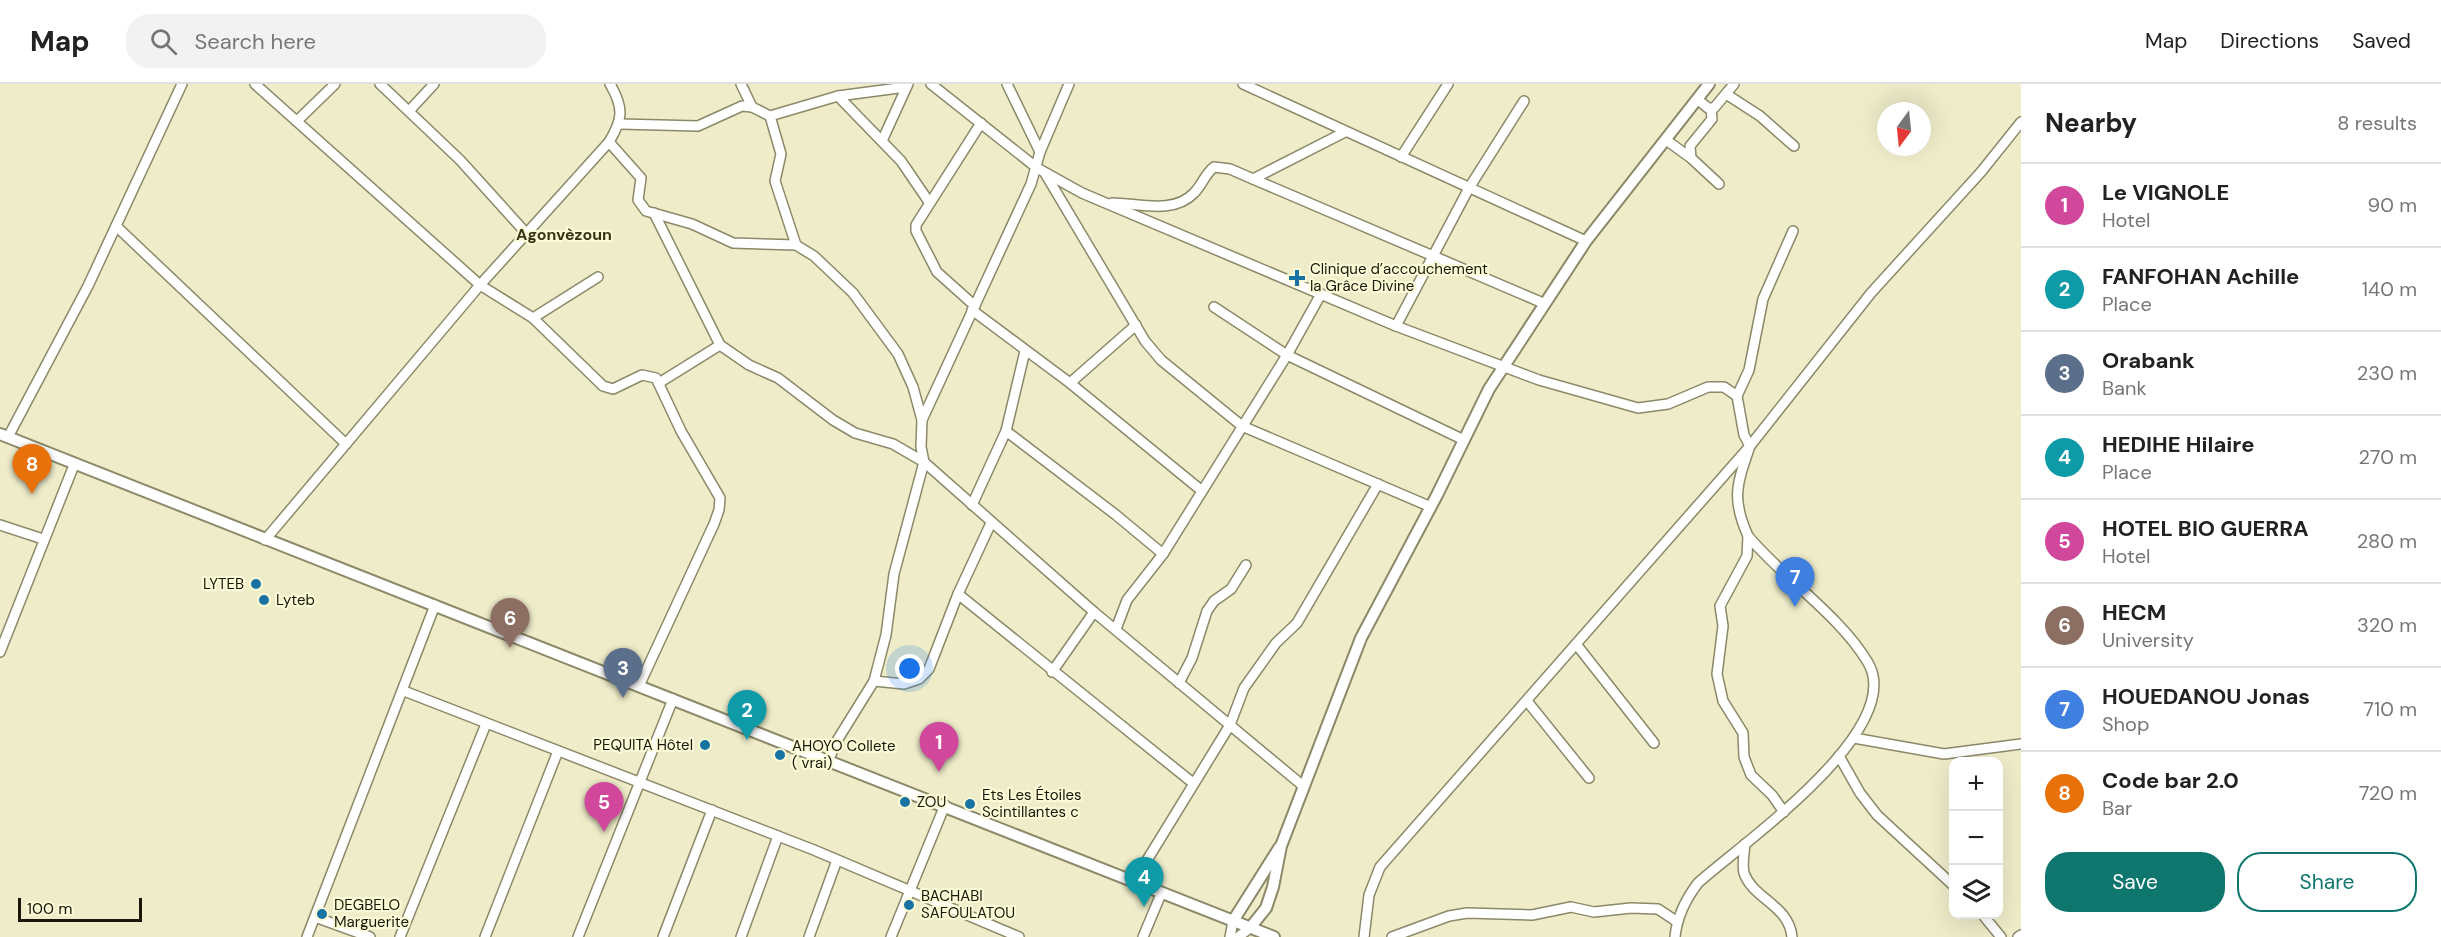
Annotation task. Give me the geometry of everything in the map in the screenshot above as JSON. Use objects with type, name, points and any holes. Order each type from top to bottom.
[{"type":"street","points":[[182,84],[88,286],[4,435],[74,465],[945,805],[1133,883],[1274,937]]},
{"type":"street","points":[[255,84],[480,285],[532,318],[603,386],[613,389],[642,375],[650,375],[659,383],[681,430],[720,498],[719,510],[639,686]]},
{"type":"street","points":[[297,121],[335,84]]},
{"type":"street","points":[[380,84],[460,160],[526,233]]},
{"type":"street","points":[[410,111],[434,84]]},
{"type":"street","points":[[265,540],[480,285],[609,142],[620,124],[619,102],[610,84]]},
{"type":"street","points":[[741,84],[752,108]]},
{"type":"street","points":[[931,84],[1041,170],[1106,203],[1501,368],[1638,408],[1668,404],[1708,387],[1724,387],[1737,396]]},
{"type":"street","points":[[1007,84],[1040,152],[1041,170],[1136,325],[1161,360],[1242,426],[1431,507]]},
{"type":"street","points":[[1040,152],[1069,84]]},
{"type":"street","points":[[1243,84],[1586,241]]},
{"type":"street","points":[[1401,157],[1448,84]]},
{"type":"street","points":[[1238,937],[1262,915],[1269,900],[1281,846],[1302,785],[1361,638],[1431,507],[1501,368],[1586,241],[1709,84]]},
{"type":"street","points":[[1711,109],[1734,84]]},
{"type":"street","points":[[620,124],[698,126],[736,107],[752,108],[770,117],[838,96],[907,86],[882,141]]},
{"type":"street","points":[[1726,94],[1760,116],[1794,146]]},
{"type":"street","points":[[838,96],[906,167],[929,202]]},
{"type":"street","points":[[1691,158],[1690,146],[1712,119],[1711,109],[1697,99]]},
{"type":"street","points":[[1396,326],[1469,188],[1524,101]]},
{"type":"street","points":[[770,117],[781,154],[775,181],[796,245]]},
{"type":"street","points":[[1364,937],[1370,895],[1380,867],[1750,446],[1871,293],[1981,172],[2021,122]]},
{"type":"street","points":[[981,123],[916,225],[920,241],[937,272],[973,308],[1025,351],[1070,382],[1202,491]]},
{"type":"street","points":[[1253,179],[1345,132]]},
{"type":"street","points":[[1666,140],[1691,158],[1719,184]]},
{"type":"street","points":[[609,142],[641,178],[642,186],[637,196],[639,205],[654,213],[692,224],[733,243],[796,245],[814,256],[853,293],[876,322],[902,362],[913,387],[922,420],[921,447],[924,462],[894,574],[886,635],[874,681],[838,739],[828,761]]},
{"type":"street","points":[[1106,203],[1168,205],[1193,194],[1214,167],[1230,169],[1543,303]]},
{"type":"street","points":[[922,420],[973,308],[1041,170]]},
{"type":"street","points":[[654,213],[720,345],[749,365],[778,378],[833,420],[855,433],[893,444],[924,462],[1094,612],[1302,785]]},
{"type":"street","points":[[116,226],[346,444]]},
{"type":"street","points":[[1675,937],[1677,921],[1687,898],[1698,883],[1784,812],[1839,756],[1854,738],[1872,700],[1874,676],[1869,664],[1847,635],[1748,536],[1740,518],[1736,498],[1750,446],[1744,435],[1737,396],[1749,370],[1763,299],[1793,231]]},
{"type":"street","points":[[532,318],[598,277]]},
{"type":"street","points":[[1116,629],[1127,600],[1162,554],[1202,491],[1287,355],[1321,294]]},
{"type":"street","points":[[1214,307],[1287,355],[1464,441]]},
{"type":"street","points":[[1070,382],[1136,325]]},
{"type":"street","points":[[659,383],[720,345]]},
{"type":"street","points":[[972,505],[1006,431],[1025,351]]},
{"type":"street","points":[[1006,431],[1116,515],[1162,554]]},
{"type":"street","points":[[0,652],[74,465]]},
{"type":"street","points":[[1133,883],[1230,725],[1244,688],[1276,643],[1297,622],[1378,484]]},
{"type":"street","points":[[874,681],[904,684],[924,676],[991,523]]},
{"type":"street","points":[[0,525],[43,540]]},
{"type":"street","points":[[1748,536],[1748,556],[1720,606],[1723,626],[1717,674],[1724,701],[1743,734],[1744,757],[1750,775],[1772,795],[1784,812]]},
{"type":"street","points":[[1179,683],[1192,658],[1207,611],[1214,601],[1231,589],[1246,565]]},
{"type":"street","points":[[958,594],[1052,672],[1193,783]]},
{"type":"street","points":[[307,937],[404,691],[435,605]]},
{"type":"street","points":[[1052,672],[1094,612]]},
{"type":"street","points":[[1576,644],[1654,743]]},
{"type":"street","points":[[404,691],[778,836],[1019,937]]},
{"type":"street","points":[[578,937],[673,699]]},
{"type":"street","points":[[1527,701],[1589,778]]},
{"type":"street","points":[[400,937],[486,724]]},
{"type":"street","points":[[1854,738],[1944,754],[2021,744]]},
{"type":"street","points":[[485,937],[558,751]]},
{"type":"street","points":[[1839,756],[1860,793],[1877,815],[1949,882]]},
{"type":"street","points":[[891,937],[945,805]]},
{"type":"street","points":[[663,937],[712,810]]},
{"type":"street","points":[[741,937],[778,836]]},
{"type":"street","points":[[1745,844],[1743,871],[1748,881],[1780,910],[1788,922],[1791,937]]},
{"type":"street","points":[[1230,937],[1233,921],[1281,846]]},
{"type":"street","points":[[809,937],[837,860]]},
{"type":"street","points":[[1143,937],[1161,894]]},
{"type":"street","points":[[1392,937],[1467,913],[1532,915],[1571,907],[1594,912],[1631,908],[1658,909],[1677,921]]},
{"type":"street","points":[[315,917],[370,937]]},
{"type":"street","points":[[1985,919],[2001,937]]},
{"type":"place","name":"Clinique d’accouchement la Grâce Divine","points":[[1297,278]]},
{"type":"place","name":"Code bar 2.0","points":[[32,494]]},
{"type":"place","name":"LYTEB","points":[[256,584]]},
{"type":"place","name":"Lyteb","points":[[264,600]]},
{"type":"place","name":"HOUEDANOU Jonas","points":[[1795,607]]},
{"type":"place","name":"HECM","points":[[510,648]]},
{"type":"place","name":"Orabank","points":[[623,698]]},
{"type":"place","name":"FANFOHAN Achille","points":[[747,740]]},
{"type":"place","name":"PEQUITA Hôtel","points":[[705,745]]},
{"type":"place","name":"AHOYO Collete ( vrai)","points":[[780,755]]},
{"type":"place","name":"Le VIGNOLE","points":[[939,772]]},
{"type":"place","name":"ZOU","points":[[905,802]]},
{"type":"place","name":"Ets Les Étoiles Scintillantes c","points":[[970,804]]},
{"type":"place","name":"HOTEL BIO GUERRA","points":[[604,832]]},
{"type":"place","name":"BACHABI SAFOULATOU","points":[[909,905]]},
{"type":"place","name":"HEDIHE Hilaire","points":[[1144,907]]},
{"type":"place","name":"DEGBELO Marguerite","points":[[322,914]]},
{"type":"district","name":"Agonvèzoun","points":[[564,234]]}]
